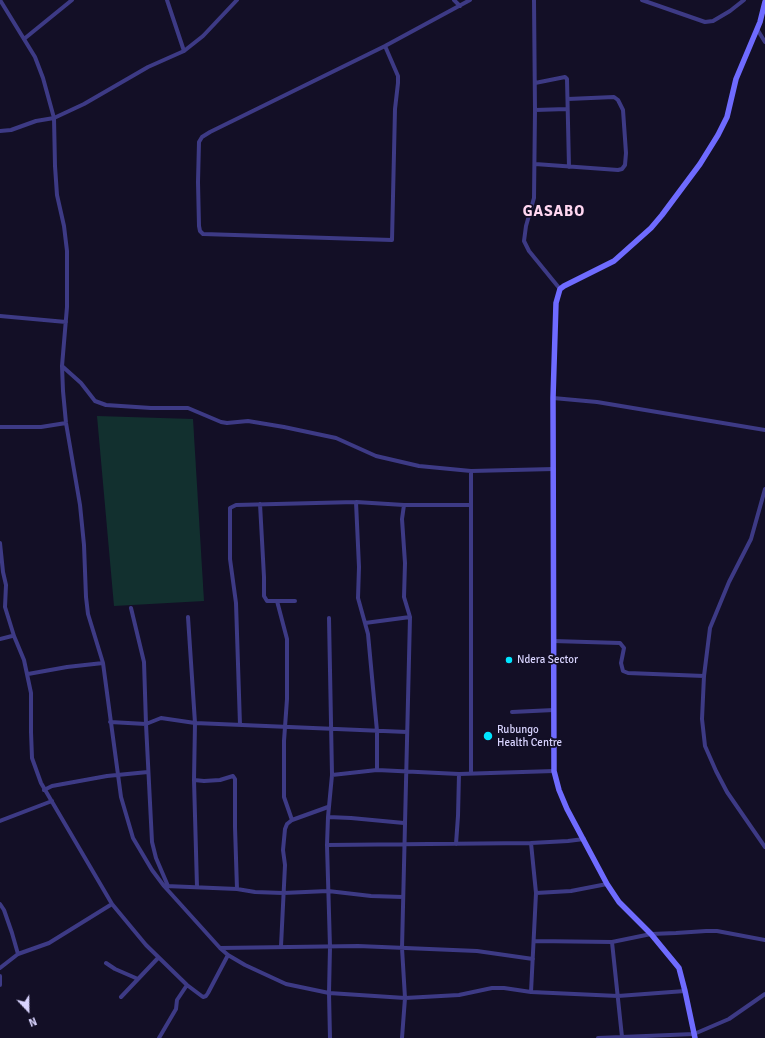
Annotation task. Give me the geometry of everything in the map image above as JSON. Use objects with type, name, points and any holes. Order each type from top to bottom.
[{"type":"main road","points":[[695,1036],[679,968],[651,934],[621,905],[607,884],[567,809],[559,790],[554,771],[553,398],[556,303],[560,289],[614,261],[651,228],[700,164],[727,117],[738,73],[757,29],[765,2]]},
{"type":"street","points":[[0,0],[35,57],[43,78],[54,118],[57,194],[64,226],[67,250],[66,322],[62,366],[66,423],[80,505],[88,614],[103,663],[121,797],[134,838],[152,870],[220,948],[228,955],[245,965],[286,984],[329,993],[405,998],[459,994],[492,988],[504,988],[530,992],[618,996],[685,991]]},
{"type":"street","points":[[24,39],[72,0]]},
{"type":"street","points":[[167,0],[184,51]]},
{"type":"street","points":[[0,131],[11,130],[36,121],[54,118],[84,104],[148,67],[184,51],[204,36],[237,0]]},
{"type":"street","points":[[454,0],[460,6]]},
{"type":"street","points":[[385,46],[398,76],[395,109],[392,240],[203,234],[200,231],[199,226],[198,182],[199,142],[202,137],[385,46],[470,0]]},
{"type":"street","points":[[534,0],[534,198],[526,226],[524,241],[526,246],[560,289]]},
{"type":"street","points":[[642,0],[704,22],[713,21],[730,11],[744,0]]},
{"type":"street","points":[[757,29],[765,42]]},
{"type":"street","points":[[535,83],[566,77],[568,99],[569,167]]},
{"type":"street","points":[[535,164],[618,170],[622,169],[625,165],[626,153],[623,110],[618,100],[614,97],[568,99]]},
{"type":"street","points":[[535,110],[568,109]]},
{"type":"street","points":[[0,316],[66,322]]},
{"type":"street","points":[[62,366],[74,375],[95,401],[106,405],[150,408],[188,408],[220,422],[227,423],[248,421],[336,438],[372,454],[419,466],[471,471],[554,469]]},
{"type":"street","points":[[553,398],[597,402],[765,430]]},
{"type":"street","points":[[0,427],[41,427],[66,423]]},
{"type":"street","points":[[471,471],[471,773]]},
{"type":"street","points":[[765,489],[751,539],[729,582],[712,622],[707,644],[702,719],[705,746],[716,771],[727,792],[765,847]]},
{"type":"street","points":[[240,725],[236,603],[230,559],[230,508],[236,505],[356,502],[404,505],[471,505]]},
{"type":"street","points":[[356,502],[360,567],[358,598],[368,634],[377,731],[377,770]]},
{"type":"street","points":[[260,504],[264,596],[267,601],[295,602]]},
{"type":"street","points":[[402,1038],[405,998],[402,948],[410,617],[404,597],[405,563],[402,519],[404,505]]},
{"type":"street","points":[[0,543],[6,585],[5,607],[28,674],[31,693],[32,758],[44,790],[52,801],[112,904],[158,958],[187,985],[203,997],[206,996],[228,955]]},
{"type":"street","points":[[277,601],[287,639],[284,797],[292,820]]},
{"type":"street","points":[[131,608],[144,662],[152,842],[166,886]]},
{"type":"street","points":[[188,617],[195,723],[194,780],[197,887]]},
{"type":"street","points":[[365,623],[410,617]]},
{"type":"street","points":[[329,618],[332,729],[332,775],[328,807],[327,845],[330,947],[330,1038]]},
{"type":"street","points":[[0,639],[14,636]]},
{"type":"street","points":[[553,641],[620,643],[624,648],[621,663],[623,670],[628,673],[704,676]]},
{"type":"street","points":[[28,674],[67,667],[103,663]]},
{"type":"street","points":[[512,712],[554,710]]},
{"type":"street","points":[[110,722],[146,724],[160,718],[195,723],[407,732]]},
{"type":"street","points":[[332,775],[377,770],[459,774],[554,771]]},
{"type":"street","points":[[44,790],[52,786],[70,782],[118,774],[148,772]]},
{"type":"street","points":[[456,844],[459,774]]},
{"type":"street","points":[[194,780],[220,780],[233,776],[235,779],[235,827],[238,889]]},
{"type":"street","points":[[0,821],[52,801]]},
{"type":"street","points":[[281,946],[285,865],[283,850],[285,829],[287,824],[292,820],[328,807]]},
{"type":"street","points":[[328,817],[404,823]]},
{"type":"street","points":[[327,845],[531,843],[584,839]]},
{"type":"street","points":[[530,992],[536,893],[531,843]]},
{"type":"street","points":[[536,893],[571,891],[607,884]]},
{"type":"street","points":[[166,886],[238,889],[255,892],[283,893],[328,891],[371,896],[403,897]]},
{"type":"street","points":[[0,904],[10,926],[18,954]]},
{"type":"street","points":[[0,968],[18,954],[49,943],[112,904]]},
{"type":"street","points":[[534,941],[612,942],[651,934],[717,931],[765,940]]},
{"type":"street","points":[[612,942],[622,1037]]},
{"type":"street","points":[[220,948],[358,946],[477,952],[532,959]]},
{"type":"street","points":[[121,997],[158,958]]},
{"type":"street","points":[[106,963],[114,969],[138,979]]},
{"type":"street","points":[[0,976],[0,985]]},
{"type":"street","points":[[159,1038],[176,1008],[177,1000],[187,985]]},
{"type":"street","points":[[598,1038],[695,1036],[729,1019],[765,994]]},
{"type":"green space","points":[[97,416],[193,419],[204,601],[114,606]]},
{"type":"place","name":"Ndera Sector","points":[[509,660]]},
{"type":"place","name":"Rubungo Health Centre","points":[[488,736]]},
{"type":"district","name":"GASABO","points":[[554,212]]}]
